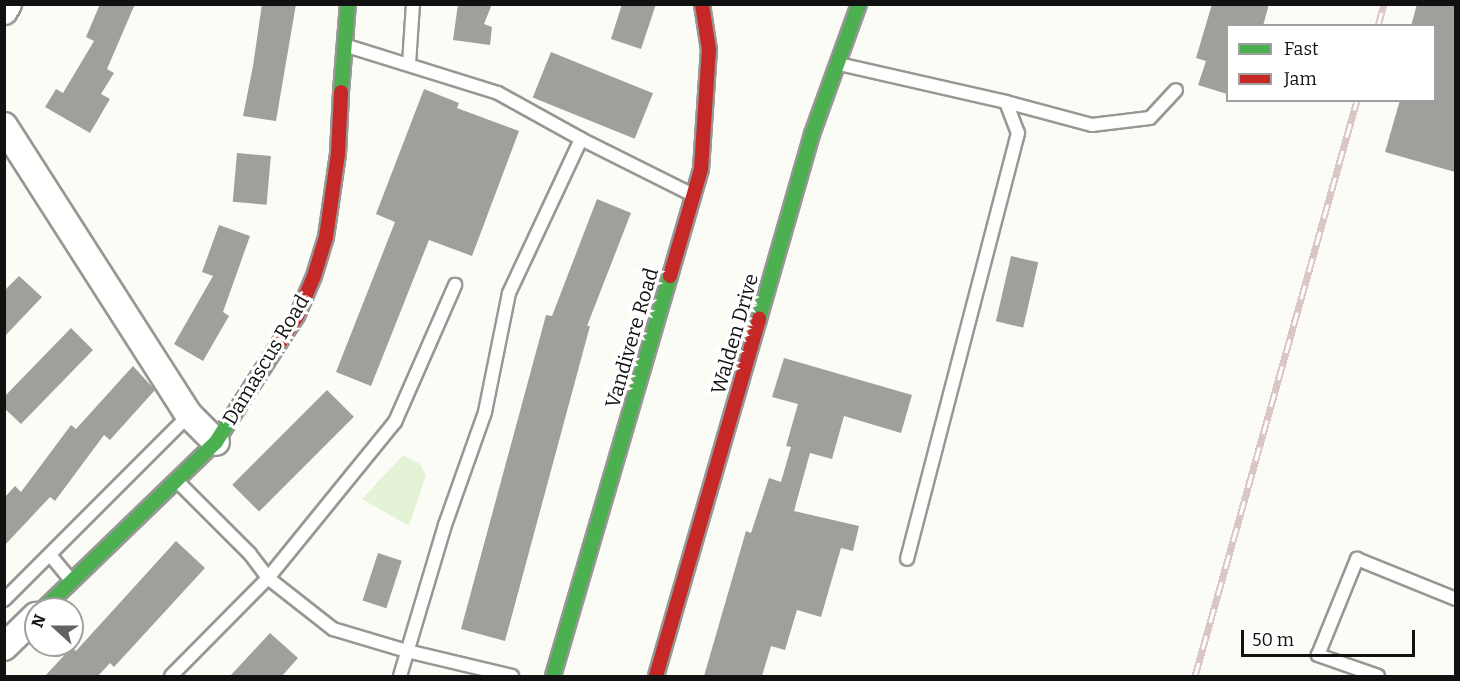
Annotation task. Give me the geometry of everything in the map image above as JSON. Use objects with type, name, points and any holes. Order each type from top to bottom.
[{"type":"street","points":[[4,11],[8,4]]},
{"type":"street","name":"Damascus Road","points":[[55,597],[216,442],[297,316],[327,237],[338,154],[343,44],[348,4]]},
{"type":"street","name":"Vandivere Road","points":[[553,676],[701,169],[709,50],[702,4]]},
{"type":"street","name":"Walden Drive","points":[[656,676],[812,135],[859,4]]},
{"type":"street","points":[[4,126],[189,415],[216,442]]},
{"type":"street","points":[[4,647],[24,628]]},
{"type":"lane","points":[[408,64],[413,4]]},
{"type":"lane","points":[[343,44],[498,93],[581,139],[694,195]]},
{"type":"lane","points":[[838,64],[1006,102],[1092,125],[1150,118],[1176,90]]},
{"type":"lane","points":[[907,559],[1018,133],[1006,102]]},
{"type":"lane","points":[[400,676],[445,525],[485,412],[509,293],[581,139]]},
{"type":"lane","points":[[171,676],[268,578],[395,422],[455,285]]},
{"type":"lane","points":[[4,600],[189,415]]},
{"type":"lane","points":[[175,480],[250,555],[268,578],[333,629],[407,651],[512,676]]},
{"type":"lane","points":[[50,555],[71,581]]},
{"type":"lane","points":[[1378,676],[1318,655],[1357,559],[1455,599]]},
{"type":"green space","points":[[403,455],[420,464],[426,475],[409,526],[362,499]]},
{"type":"building","points":[[100,4],[135,4],[107,69],[114,73],[101,94],[110,99],[90,133],[45,107],[56,89],[63,93],[94,41],[86,37]]},
{"type":"building","points":[[262,4],[296,4],[276,121],[243,116]]},
{"type":"building","points":[[458,4],[492,4],[484,24],[492,27],[490,45],[453,40]]},
{"type":"building","points":[[622,4],[656,4],[641,49],[611,39]]},
{"type":"building","points":[[1212,4],[1269,4],[1264,24],[1226,24],[1226,94],[1198,85],[1206,61],[1196,58]]},
{"type":"building","points":[[1417,4],[1455,4],[1455,172],[1385,152],[1399,102],[1436,102],[1436,24],[1412,24]]},
{"type":"building","points":[[551,52],[653,93],[635,139],[533,97]]},
{"type":"building","points":[[424,89],[459,103],[457,108],[519,131],[472,256],[429,240],[371,386],[336,372],[395,222],[376,214]]},
{"type":"building","points":[[237,153],[271,156],[267,205],[233,202]]},
{"type":"building","points":[[597,199],[631,213],[587,326],[590,326],[505,641],[461,629],[546,315],[552,316]]},
{"type":"building","points":[[219,225],[250,236],[223,312],[229,316],[203,361],[174,344],[213,276],[202,272]]},
{"type":"building","points":[[1011,256],[1038,262],[1023,328],[996,321]]},
{"type":"building","points":[[19,276],[42,297],[4,337],[4,291]]},
{"type":"building","points":[[71,328],[93,350],[21,424],[4,408],[4,397]]},
{"type":"building","points":[[784,358],[912,395],[901,433],[844,416],[832,459],[810,453],[794,511],[859,526],[853,551],[841,548],[821,617],[797,610],[785,650],[771,646],[762,676],[704,676],[746,531],[751,533],[769,478],[781,482],[791,447],[786,446],[798,404],[772,397]]},
{"type":"building","points":[[133,366],[155,390],[110,440],[104,435],[55,501],[50,497],[4,546],[4,498],[15,486],[21,492],[71,425],[76,429]]},
{"type":"building","points":[[327,390],[354,417],[259,512],[232,485]]},
{"type":"building","points":[[176,541],[205,568],[114,667],[110,663],[98,676],[45,676],[63,657],[84,657],[84,642]]},
{"type":"building","points":[[378,553],[402,561],[386,608],[363,601]]},
{"type":"building","points":[[270,633],[298,658],[282,676],[230,676]]},
{"type":"railway","points":[[1379,24],[1384,4]]},
{"type":"railway","points":[[1195,676],[1356,102]]},
{"type":"traffic: fast","points":[[341,92],[348,4]]},
{"type":"traffic: fast","points":[[759,319],[812,134],[859,4]]},
{"type":"traffic: fast","points":[[553,676],[670,276]]},
{"type":"traffic: fast","points":[[55,597],[216,442],[280,342]]},
{"type":"traffic: jam","points":[[670,276],[701,169],[709,50],[702,4]]},
{"type":"traffic: jam","points":[[280,342],[297,316],[314,276],[326,237],[338,154],[341,92]]},
{"type":"traffic: jam","points":[[656,676],[759,319]]}]
